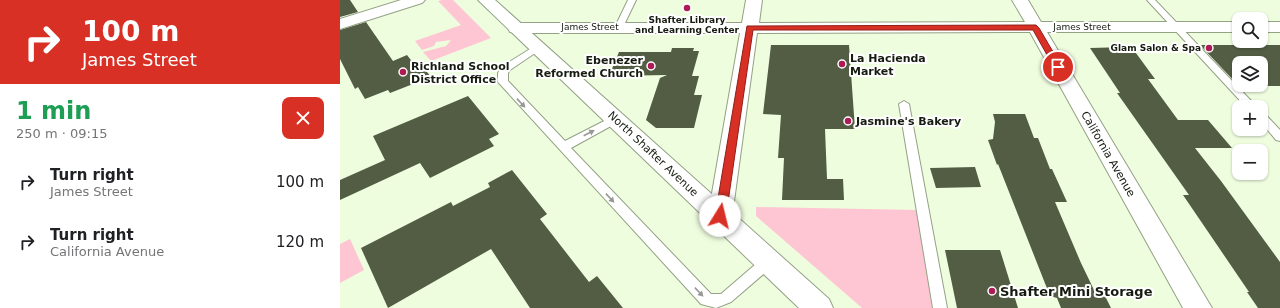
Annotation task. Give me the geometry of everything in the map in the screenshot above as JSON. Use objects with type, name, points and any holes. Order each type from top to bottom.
[{"type":"street","points":[[340,24],[417,0]]},
{"type":"street","name":"North Shafter Avenue","points":[[487,0],[819,308]]},
{"type":"street","points":[[720,216],[754,0]]},
{"type":"street","name":"California Avenue","points":[[1020,0],[1198,308]]},
{"type":"street","name":"James Street","points":[[516,28],[1232,27]]},
{"type":"street","points":[[1268,27],[1280,27]]},
{"type":"lane","points":[[619,28],[632,0]]},
{"type":"lane","points":[[1151,0],[1246,100]]},
{"type":"lane","points":[[538,47],[506,68],[503,73],[503,82],[706,299],[712,302],[720,301],[726,298],[769,261]]},
{"type":"lane","points":[[904,104],[940,308]]},
{"type":"lane","points":[[563,147],[616,119]]},
{"type":"lane","points":[[1268,124],[1280,137]]},
{"type":"shaded area","points":[[453,0],[491,38],[431,61],[423,52],[446,46],[451,40],[436,42],[434,46],[422,50],[415,41],[461,25],[438,1]]},
{"type":"shaded area","points":[[756,207],[918,210],[932,308],[862,308],[756,216]]},
{"type":"shaded area","points":[[350,239],[364,270],[340,283],[340,244]]},
{"type":"building","points":[[340,0],[350,0],[358,12],[340,17]]},
{"type":"building","points":[[366,22],[393,61],[407,55],[414,64],[419,62],[431,77],[390,93],[388,90],[365,99],[358,87],[355,89],[340,59],[340,30]]},
{"type":"building","points":[[771,45],[849,45],[855,129],[825,129],[827,179],[843,179],[844,200],[782,200],[784,158],[778,158],[781,115],[763,114]]},
{"type":"building","points":[[1200,45],[1232,45],[1232,48],[1268,48],[1268,45],[1280,45],[1280,86],[1268,86],[1268,56],[1232,56],[1232,79]]},
{"type":"building","points":[[1127,47],[1129,49],[1133,49],[1155,79],[1148,79],[1178,120],[1208,120],[1232,148],[1195,148],[1280,262],[1280,308],[1258,308],[1247,292],[1249,292],[1183,195],[1189,195],[1117,93],[1120,93],[1090,48]]},
{"type":"building","points":[[672,48],[694,48],[693,51],[699,51],[692,76],[699,76],[694,95],[702,95],[694,128],[656,128],[646,120],[660,78],[667,75],[609,76],[619,52],[671,52]]},
{"type":"building","points":[[468,96],[499,134],[489,139],[494,146],[430,178],[420,163],[340,200],[340,180],[385,160],[373,136]]},
{"type":"building","points":[[993,114],[1025,114],[1034,138],[1038,138],[1050,169],[1052,169],[1067,202],[1055,202],[1081,263],[1095,292],[1103,292],[1111,308],[1061,308],[1057,298],[1050,296],[988,140],[993,139],[995,122]]},
{"type":"building","points":[[975,167],[981,187],[936,188],[930,168]]},
{"type":"building","points":[[512,170],[547,214],[540,219],[589,282],[597,276],[623,308],[530,308],[491,249],[388,308],[361,248],[451,202],[453,206],[490,187],[488,183]]},
{"type":"building","points":[[945,250],[1000,250],[1018,308],[957,308]]},
{"type":"place","name":"Shafter Library and Learning Center","points":[[687,8]]},
{"type":"place","name":"Glam Salon & Spa","points":[[1209,48]]},
{"type":"place","name":"La Hacienda Market","points":[[842,64]]},
{"type":"place","name":"Ebenezer Reformed Church","points":[[651,66]]},
{"type":"place","name":"Richland School District Office","points":[[403,72]]},
{"type":"place","name":"Jasmine's Bakery","points":[[848,121]]},
{"type":"place","name":"Shafter Mini Storage","points":[[992,291]]},
{"type":"route","points":[[720,216],[750,28],[1036,28],[1058,67]]}]
